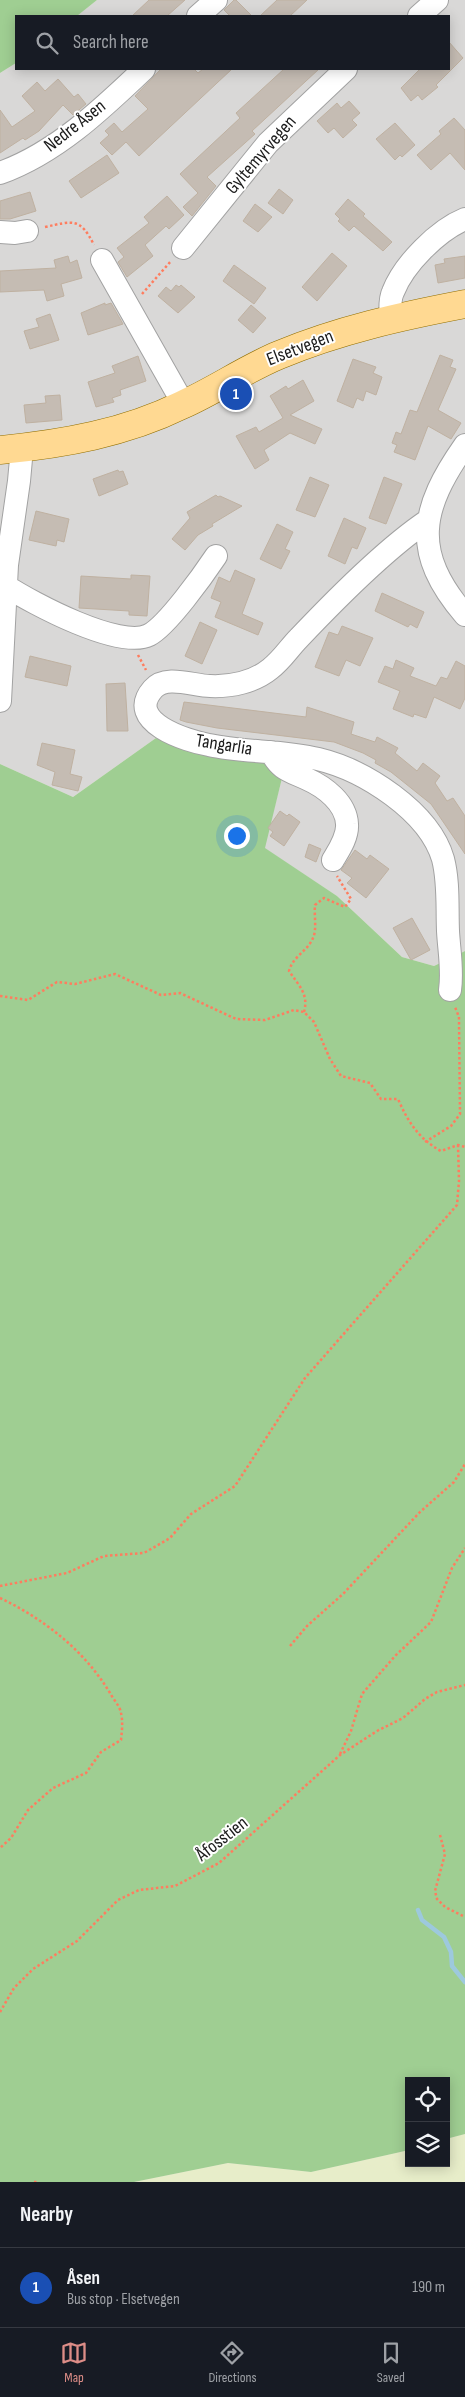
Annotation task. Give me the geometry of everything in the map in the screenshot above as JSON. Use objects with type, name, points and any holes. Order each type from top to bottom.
[{"type":"main road","name":"Elsetvegen","points":[[11,449],[104,434],[146,421],[184,405],[245,370],[281,354],[346,331],[390,319],[465,304]]},
{"type":"street","points":[[199,15],[216,0]]},
{"type":"street","points":[[420,15],[437,0]]},
{"type":"street","name":"Nedre Åsen","points":[[0,173],[26,162],[64,138],[143,70]]},
{"type":"street","name":"Gyltemyrvegen","points":[[183,248],[268,143],[345,70]]},
{"type":"street","points":[[390,319],[392,292],[405,272],[429,243],[448,228],[465,219]]},
{"type":"street","points":[[0,232],[27,231]]},
{"type":"street","points":[[102,260],[184,405]]},
{"type":"street","points":[[465,446],[444,478],[432,505],[428,521],[429,547],[437,571],[453,600],[465,615]]},
{"type":"street","points":[[0,701],[11,449]]},
{"type":"street","points":[[156,686],[172,682],[209,686],[231,685],[258,678],[272,668],[296,640],[350,588],[398,544],[428,521]]},
{"type":"street","points":[[6,586],[87,628],[103,633],[143,637],[154,631],[196,584],[216,556]]},
{"type":"street","name":"Tangarlia","points":[[156,686],[147,699],[146,708],[152,721],[162,728],[192,741],[211,746],[300,755],[345,767],[388,792],[425,826],[442,858],[446,878],[450,990]]},
{"type":"street","points":[[271,752],[281,767],[319,784],[330,793],[341,808],[347,824],[341,846],[333,860]]},
{"type":"path","points":[[27,231],[68,222],[77,223],[86,230],[102,260]]},
{"type":"path","points":[[133,313],[140,295],[183,248]]},
{"type":"path","points":[[127,636],[156,686]]},
{"type":"path","points":[[304,1012],[307,1001],[305,993],[289,971],[292,961],[307,948],[314,938],[315,906],[324,898],[346,907],[351,899],[337,877],[333,860]]},
{"type":"path","points":[[0,996],[28,1000],[57,982],[75,984],[115,974],[161,995],[180,993],[236,1019],[265,1020],[294,1010],[304,1012],[314,1022],[330,1059],[341,1076],[370,1083],[381,1099],[398,1099],[407,1118],[425,1142],[441,1151],[458,1145],[465,1147]]},
{"type":"path","points":[[425,1142],[451,1126],[460,1114],[458,1017],[450,990]]},
{"type":"path","points":[[0,1586],[67,1573],[104,1556],[144,1553],[170,1538],[192,1514],[235,1486],[305,1378],[456,1204],[459,1181],[458,1145]]},
{"type":"path","points":[[290,1646],[307,1626],[343,1594],[420,1512],[454,1482],[465,1464]]},
{"type":"path","points":[[340,1755],[351,1731],[362,1694],[395,1656],[431,1622],[452,1568],[465,1548]]},
{"type":"path","points":[[0,1598],[37,1618],[80,1652],[107,1688],[121,1711],[122,1730],[121,1740],[101,1752],[86,1773],[52,1788],[28,1810],[11,1838],[0,1848]]},
{"type":"path","name":"Åfosstien","points":[[0,2012],[14,1988],[34,1969],[77,1941],[118,1900],[139,1890],[175,1886],[220,1863],[340,1755],[377,1731],[403,1718],[425,1699],[437,1692],[465,1685]]},
{"type":"path","points":[[440,1835],[446,1854],[435,1891],[437,1899],[444,1907],[465,1917]]},
{"type":"path","points":[[34,2182],[40,2182]]},
{"type":"shaded area","points":[[97,0],[465,0],[465,951],[434,966],[402,957],[337,896],[264,848],[282,778],[156,738],[73,797],[0,764],[0,73],[15,64],[15,70],[450,70],[450,15],[78,15]]},
{"type":"green space","points":[[0,0],[97,0],[78,15],[15,15],[15,64],[0,73]]},
{"type":"green space","points":[[156,738],[192,750],[262,758],[282,778],[265,848],[337,896],[402,957],[434,966],[465,951],[465,2134],[450,2138],[450,2077],[405,2077],[405,2151],[311,2172],[228,2163],[134,2182],[0,2182],[0,764],[73,797]]},
{"type":"green space","points":[[465,2134],[465,2182],[134,2182],[228,2163],[311,2172],[405,2151],[405,2167],[450,2167],[450,2138]]},
{"type":"building","points":[[149,0],[185,0],[168,15],[133,15]]},
{"type":"building","points":[[236,0],[251,15],[229,15],[224,10]]},
{"type":"building","points":[[277,0],[307,0],[291,15],[261,15]]},
{"type":"building","points":[[450,43],[463,58],[436,85],[438,87],[422,100],[418,95],[411,101],[401,88],[419,70],[450,70]]},
{"type":"building","points":[[160,70],[195,70],[198,73],[202,70],[231,70],[139,156],[126,142],[112,155],[100,143],[109,135],[105,131],[114,123],[122,132],[148,109],[135,96]]},
{"type":"building","points":[[283,70],[318,70],[252,131],[255,134],[207,177],[216,186],[192,216],[183,207],[198,193],[180,174],[240,118],[236,113]]},
{"type":"building","points":[[58,79],[74,97],[78,94],[86,104],[73,115],[63,105],[39,131],[25,140],[23,138],[0,153],[0,110],[12,127],[35,111],[22,96],[37,82],[45,91]]},
{"type":"building","points":[[349,101],[360,113],[352,120],[357,125],[343,138],[334,128],[328,133],[317,121],[337,103],[341,108]]},
{"type":"building","points":[[454,118],[465,130],[465,170],[450,153],[431,170],[417,155],[441,134],[439,131]]},
{"type":"building","points":[[395,123],[415,145],[402,157],[400,155],[395,160],[376,139]]},
{"type":"building","points":[[107,155],[119,173],[81,198],[69,181]]},
{"type":"building","points":[[279,189],[293,200],[283,214],[268,203]]},
{"type":"building","points":[[30,192],[36,211],[10,219],[0,219],[0,201]]},
{"type":"building","points":[[167,196],[184,215],[169,229],[166,226],[145,245],[153,256],[127,277],[118,262],[124,257],[117,248],[149,223],[144,217]]},
{"type":"building","points":[[348,199],[365,214],[363,216],[392,242],[383,251],[354,226],[349,231],[338,221],[340,219],[335,214]]},
{"type":"building","points":[[255,204],[272,217],[258,232],[243,221]]},
{"type":"building","points":[[332,253],[347,266],[317,301],[302,287]]},
{"type":"building","points":[[68,256],[70,263],[77,260],[82,278],[61,284],[64,296],[47,301],[44,290],[0,292],[0,271],[56,268],[54,260]]},
{"type":"building","points":[[465,256],[465,278],[438,283],[435,265],[445,263],[444,259]]},
{"type":"building","points":[[234,265],[266,288],[254,304],[223,281]]},
{"type":"building","points":[[176,285],[179,287],[181,285],[195,297],[178,313],[158,296],[166,287],[171,291]]},
{"type":"building","points":[[105,303],[105,305],[111,303],[123,324],[88,335],[81,313]]},
{"type":"building","points":[[251,305],[266,318],[253,333],[238,320]]},
{"type":"building","points":[[50,314],[59,340],[30,349],[24,331],[39,327],[36,319]]},
{"type":"building","points":[[440,355],[453,360],[450,367],[456,369],[438,410],[461,423],[451,439],[428,426],[415,460],[394,452],[397,445],[392,443],[396,432],[401,434],[410,410],[417,412]]},
{"type":"building","points":[[138,356],[146,381],[120,390],[121,395],[112,398],[114,402],[96,407],[88,382],[115,373],[112,366]]},
{"type":"building","points":[[353,359],[376,367],[373,373],[382,377],[376,395],[366,391],[363,401],[357,398],[353,408],[337,401]]},
{"type":"building","points":[[303,380],[314,401],[290,415],[322,429],[315,444],[290,433],[264,450],[269,460],[255,469],[236,436],[256,427],[259,432],[283,418],[270,396],[286,386],[288,389]]},
{"type":"building","points":[[60,395],[62,420],[26,423],[24,405],[46,403],[45,396]]},
{"type":"building","points":[[118,470],[119,472],[123,471],[128,484],[99,496],[93,479]]},
{"type":"building","points":[[310,477],[329,485],[315,517],[296,510]]},
{"type":"building","points":[[384,477],[402,484],[386,524],[369,518]]},
{"type":"building","points":[[216,495],[242,506],[212,524],[213,526],[198,535],[185,550],[172,539],[190,518],[187,512]]},
{"type":"building","points":[[36,511],[69,519],[64,542],[57,540],[56,546],[29,540]]},
{"type":"building","points":[[344,518],[366,528],[357,549],[352,547],[345,564],[328,556]]},
{"type":"building","points":[[277,524],[293,532],[285,549],[290,551],[281,569],[260,559]]},
{"type":"building","points":[[235,570],[255,579],[242,614],[263,623],[258,635],[215,617],[221,602],[211,598],[219,577],[230,582]]},
{"type":"building","points":[[131,575],[150,576],[147,616],[129,615],[129,611],[79,608],[81,576],[131,579]]},
{"type":"building","points":[[382,593],[424,612],[417,628],[410,624],[408,627],[375,611]]},
{"type":"building","points":[[200,622],[217,630],[202,664],[185,656]]},
{"type":"building","points":[[342,626],[373,638],[360,666],[346,660],[339,676],[315,667],[329,632],[338,635]]},
{"type":"building","points":[[30,656],[71,666],[67,686],[25,677]]},
{"type":"building","points":[[396,660],[414,668],[410,676],[436,686],[441,677],[447,679],[456,661],[465,666],[465,698],[460,709],[434,697],[426,718],[414,714],[413,717],[393,709],[400,691],[378,682],[385,666],[393,669]]},
{"type":"building","points":[[125,683],[128,731],[107,731],[106,684]]},
{"type":"building","points":[[184,702],[306,717],[307,707],[354,722],[351,734],[375,742],[377,737],[398,748],[395,753],[417,771],[423,763],[440,776],[435,783],[447,801],[453,798],[465,816],[465,854],[431,804],[391,772],[375,763],[376,760],[334,742],[217,728],[186,722],[180,720]]},
{"type":"building","points":[[42,743],[75,750],[70,774],[82,777],[78,791],[52,785],[55,772],[37,765]]},
{"type":"building","points":[[280,811],[287,816],[289,814],[300,822],[284,846],[270,836],[273,832],[268,828]]},
{"type":"building","points":[[309,844],[321,849],[316,862],[305,857]]},
{"type":"building","points":[[355,850],[367,859],[370,855],[389,869],[366,898],[347,883],[352,878],[341,870]]},
{"type":"building","points":[[412,918],[430,950],[411,960],[393,928]]},
{"type":"waterway","points":[[418,1910],[422,1920],[444,1937],[451,1952],[452,1966],[465,1982]]},
{"type":"place","name":"Åsen","points":[[236,394]]}]
